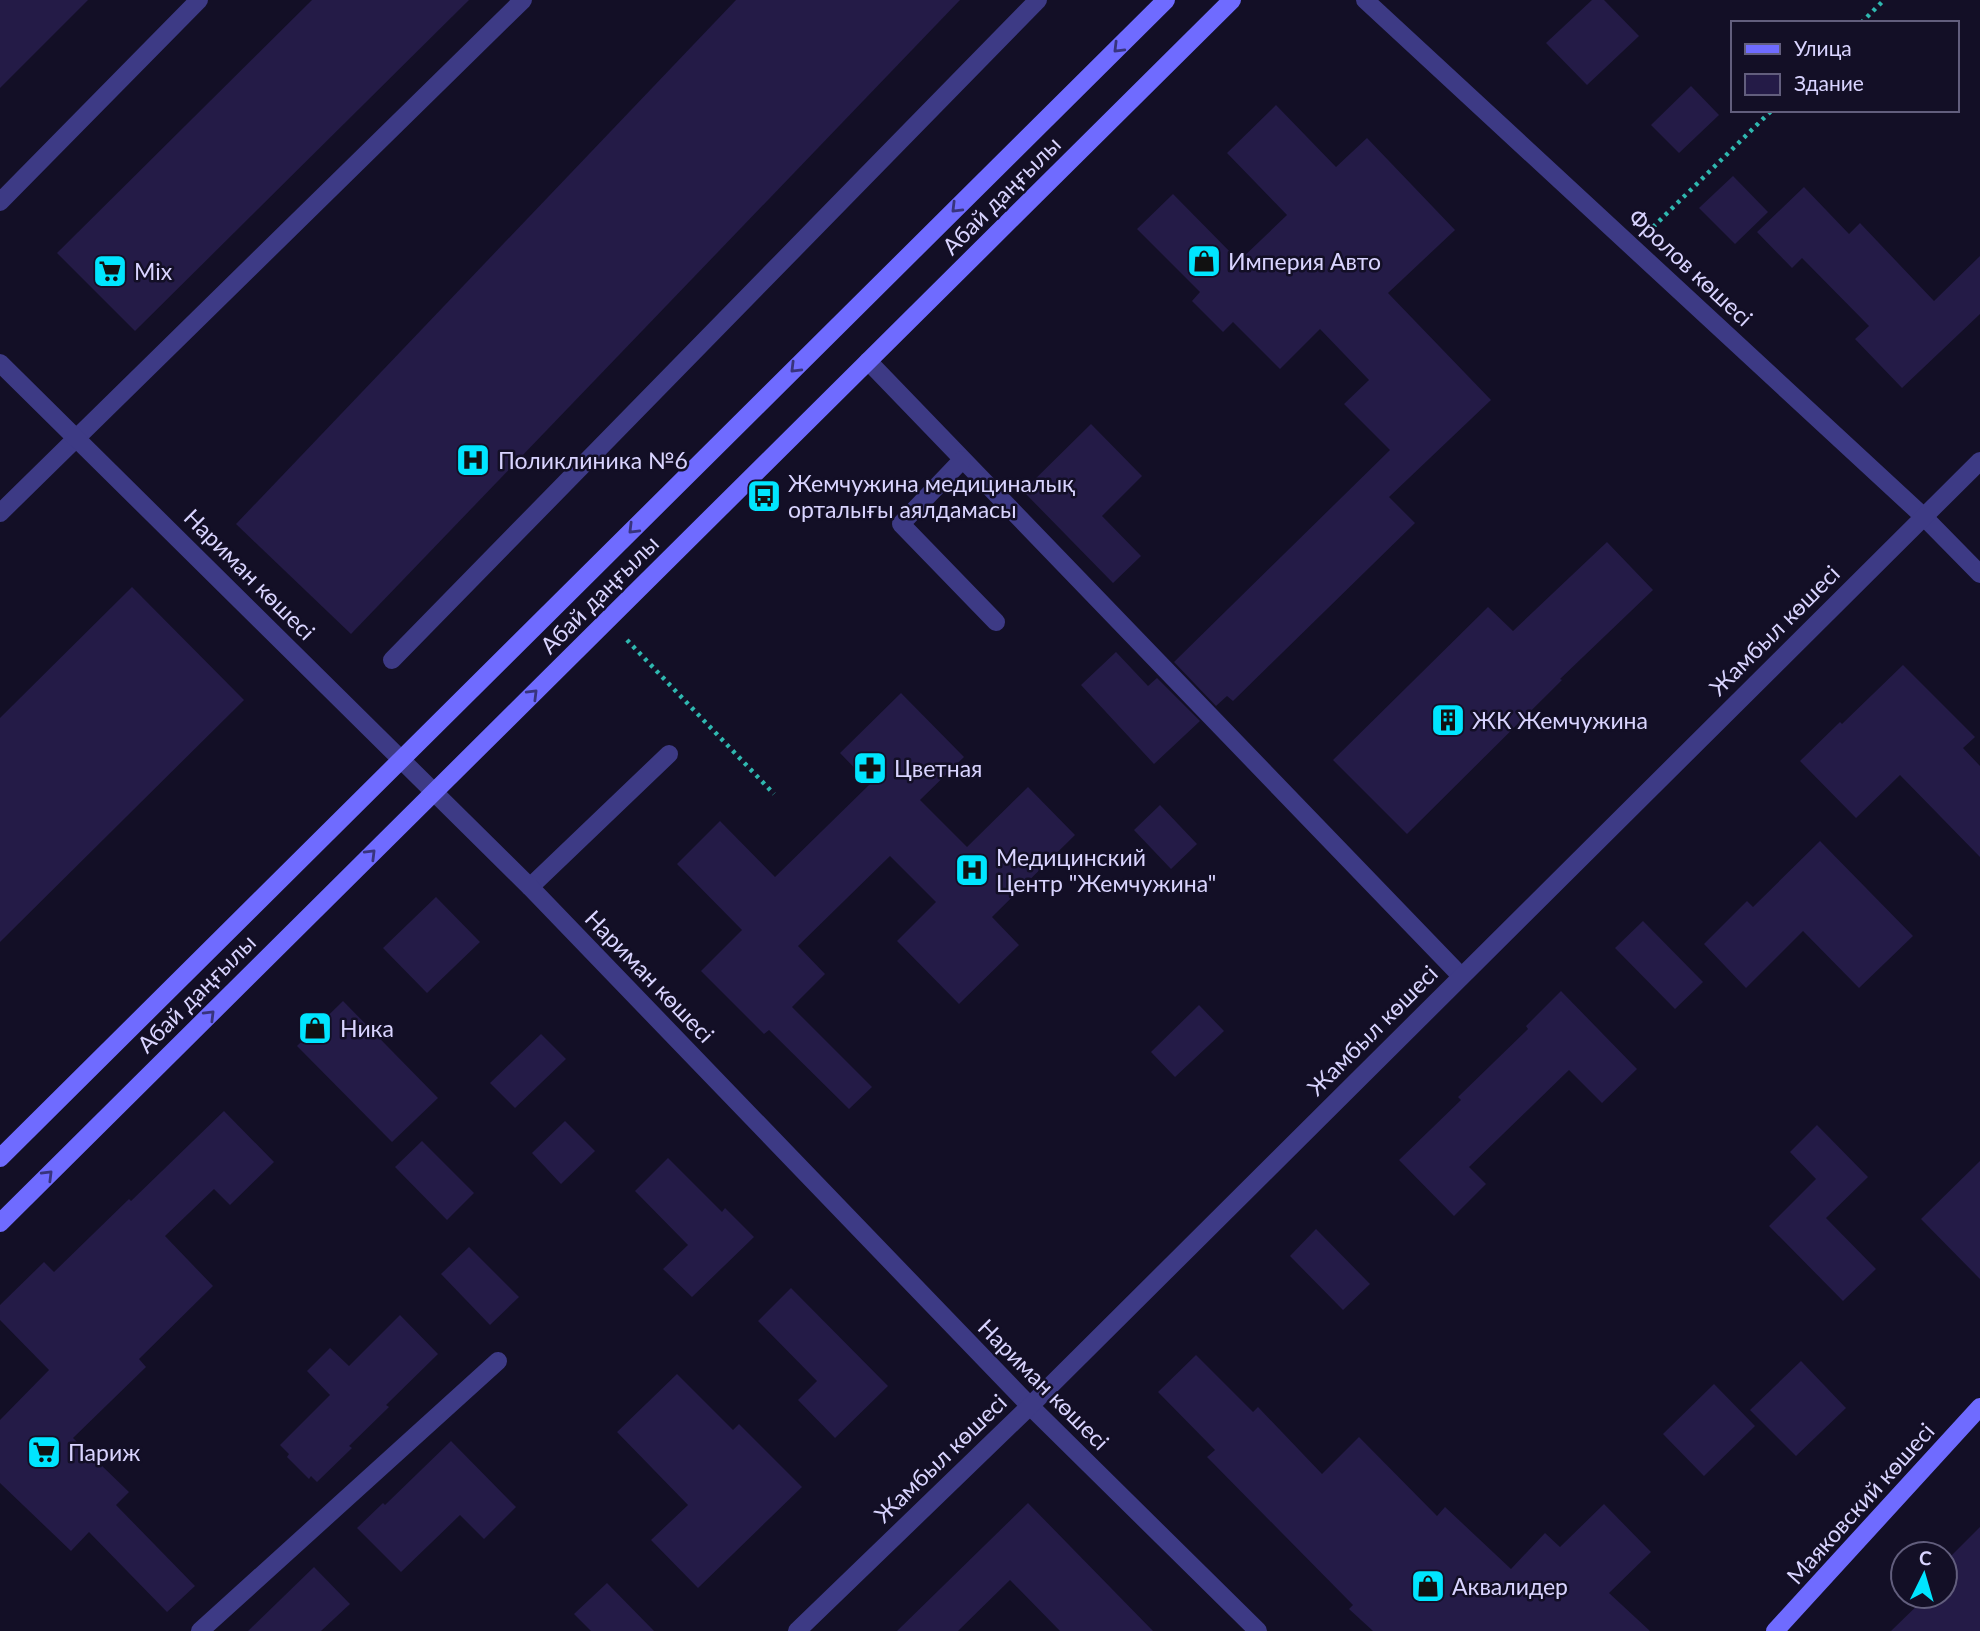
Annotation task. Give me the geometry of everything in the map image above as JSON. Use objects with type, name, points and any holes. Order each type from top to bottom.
[{"type":"main road","name":"Абай даңғылы","points":[[0,1158],[1166,0]]},
{"type":"main road","name":"Абай даңғылы","points":[[0,1223],[1232,0]]},
{"type":"main road","name":"Маяковский көшесі","points":[[1775,1631],[1980,1407]]},
{"type":"street","points":[[0,202],[199,0]]},
{"type":"street","points":[[0,513],[523,0]]},
{"type":"street","points":[[393,660],[1038,0]]},
{"type":"street","name":"Фролов көшесі","points":[[1365,0],[1923,516],[1980,574]]},
{"type":"street","points":[[868,361],[1461,976]]},
{"type":"street","name":"Нариман көшесі","points":[[0,362],[435,791],[1030,1406],[1258,1631]]},
{"type":"street","points":[[962,460],[901,524],[996,622]]},
{"type":"street","name":"Жамбыл көшесі","points":[[797,1631],[1030,1406],[1980,461]]},
{"type":"street","points":[[530,887],[668,754]]},
{"type":"street","points":[[200,1631],[498,1361]]},
{"type":"path","points":[[1863,21],[1884,0]]},
{"type":"path","points":[[1633,247],[1770,112]]},
{"type":"path","points":[[608,619],[774,794]]},
{"type":"building","points":[[0,0],[88,0],[0,88]]},
{"type":"building","points":[[312,0],[469,0],[135,331],[57,253]]},
{"type":"building","points":[[736,0],[960,0],[351,634],[236,524]]},
{"type":"building","points":[[1592,0],[1604,0],[1639,36],[1587,85],[1546,43]]},
{"type":"building","points":[[1691,86],[1719,115],[1679,153],[1651,125]]},
{"type":"building","points":[[1276,105],[1336,167],[1367,138],[1455,230],[1388,293],[1491,400],[1389,497],[1415,523],[1233,701],[1227,696],[1216,706],[1174,662],[1390,450],[1344,404],[1369,380],[1320,329],[1280,369],[1233,322],[1223,332],[1192,301],[1200,292],[1137,229],[1173,194],[1239,261],[1287,215],[1227,153]]},
{"type":"building","points":[[1733,176],[1768,212],[1735,244],[1699,208]]},
{"type":"building","points":[[1804,187],[1849,234],[1860,223],[1934,301],[1980,256],[1980,314],[1902,388],[1855,339],[1869,326],[1802,258],[1792,268],[1757,232]]},
{"type":"building","points":[[1091,424],[1142,476],[1102,516],[1141,556],[1113,583],[1023,491]]},
{"type":"building","name":"ЖК Жемчужина","points":[[1607,542],[1653,590],[1560,679],[1562,680],[1407,834],[1333,760],[1488,607],[1513,631]]},
{"type":"building","points":[[132,587],[244,700],[0,942],[0,718]]},
{"type":"building","points":[[1116,652],[1148,686],[1157,678],[1200,721],[1154,764],[1081,685]]},
{"type":"building","points":[[1903,665],[1975,737],[1963,748],[1980,766],[1980,857],[1900,775],[1856,818],[1800,761]]},
{"type":"building","name":"Медицинский Центр \"Жемчужина\"","points":[[901,693],[964,757],[920,800],[967,847],[1028,787],[1075,835],[992,917],[1019,945],[959,1004],[897,941],[936,902],[890,856],[798,946],[825,974],[792,1007],[872,1087],[849,1109],[769,1030],[764,1034],[701,971],[742,930],[677,864],[720,821],[775,877],[870,784],[840,753]]},
{"type":"building","points":[[1160,805],[1197,844],[1171,869],[1134,830]]},
{"type":"building","points":[[1820,841],[1913,936],[1859,988],[1803,931],[1746,988],[1704,944],[1747,901],[1753,907]]},
{"type":"building","points":[[436,897],[480,942],[427,993],[383,948]]},
{"type":"building","points":[[1643,921],[1703,982],[1675,1009],[1615,948]]},
{"type":"building","points":[[1561,991],[1637,1069],[1602,1103],[1569,1070],[1469,1167],[1486,1184],[1454,1216],[1399,1160],[1461,1100],[1458,1097],[1528,1029],[1526,1026]]},
{"type":"building","points":[[343,1001],[438,1098],[392,1142],[297,1046]]},
{"type":"building","points":[[1199,1005],[1224,1031],[1175,1077],[1151,1052]]},
{"type":"building","points":[[541,1034],[566,1059],[515,1108],[490,1083]]},
{"type":"building","points":[[224,1111],[274,1162],[230,1205],[214,1189],[165,1236],[213,1286],[139,1359],[146,1367],[73,1438],[129,1492],[116,1505],[195,1586],[167,1612],[89,1532],[71,1551],[0,1483],[0,1420],[49,1370],[0,1320],[0,1305],[44,1262],[54,1272]]},
{"type":"building","points":[[565,1121],[595,1151],[561,1184],[532,1153]]},
{"type":"building","points":[[1817,1125],[1868,1177],[1826,1218],[1876,1269],[1843,1301],[1769,1226],[1816,1179],[1790,1152]]},
{"type":"building","points":[[422,1141],[474,1193],[447,1220],[395,1167]]},
{"type":"building","points":[[668,1158],[722,1212],[725,1208],[754,1237],[692,1297],[663,1269],[688,1245],[635,1191]]},
{"type":"building","points":[[1980,1161],[1980,1279],[1921,1219]]},
{"type":"building","points":[[1316,1229],[1370,1284],[1343,1310],[1290,1256]]},
{"type":"building","points":[[469,1247],[519,1297],[490,1325],[441,1274]]},
{"type":"building","points":[[791,1288],[888,1386],[835,1438],[798,1400],[817,1381],[758,1321]]},
{"type":"building","points":[[400,1315],[438,1354],[386,1405],[389,1407],[317,1482],[311,1476],[309,1479],[287,1457],[289,1454],[280,1445],[330,1395],[307,1371],[330,1348],[349,1366]]},
{"type":"building","points":[[1196,1355],[1253,1412],[1258,1407],[1322,1474],[1359,1437],[1437,1516],[1445,1507],[1511,1569],[1545,1533],[1560,1547],[1604,1504],[1651,1552],[1609,1593],[1650,1631],[1373,1631],[1349,1609],[1353,1605],[1207,1457],[1215,1450],[1158,1392]]},
{"type":"building","points":[[1801,1361],[1846,1408],[1796,1456],[1750,1410]]},
{"type":"building","points":[[677,1374],[733,1430],[739,1424],[802,1487],[698,1588],[651,1540],[688,1505],[617,1432]]},
{"type":"building","points":[[1714,1384],[1755,1426],[1704,1476],[1663,1434]]},
{"type":"building","points":[[451,1441],[516,1507],[484,1539],[460,1515],[401,1572],[357,1528],[383,1503],[385,1505]]},
{"type":"building","points":[[1028,1503],[1153,1631],[1060,1631],[1010,1580],[958,1631],[897,1631]]},
{"type":"building","points":[[1980,1527],[1980,1631],[1891,1631],[1913,1610],[1959,1610],[1959,1548]]},
{"type":"building","points":[[314,1567],[350,1604],[321,1631],[248,1631]]},
{"type":"building","points":[[607,1583],[654,1631],[591,1631],[574,1614]]},
{"type":"place","name":"Империя Авто","points":[[1204,261]]},
{"type":"place","name":"Mix","points":[[110,271]]},
{"type":"place","name":"Поликлиника №6","points":[[473,460]]},
{"type":"place","name":"Жемчужина медициналық орталығы аялдамасы","points":[[764,496]]},
{"type":"place","name":"ЖК Жемчужина","points":[[1448,720]]},
{"type":"place","name":"Цветная","points":[[870,768]]},
{"type":"place","name":"Медицинский Центр \"Жемчужина\"","points":[[972,870]]},
{"type":"place","name":"Ника","points":[[315,1028]]},
{"type":"place","name":"Париж","points":[[44,1452]]},
{"type":"place","name":"Аквалидер","points":[[1428,1586]]}]
